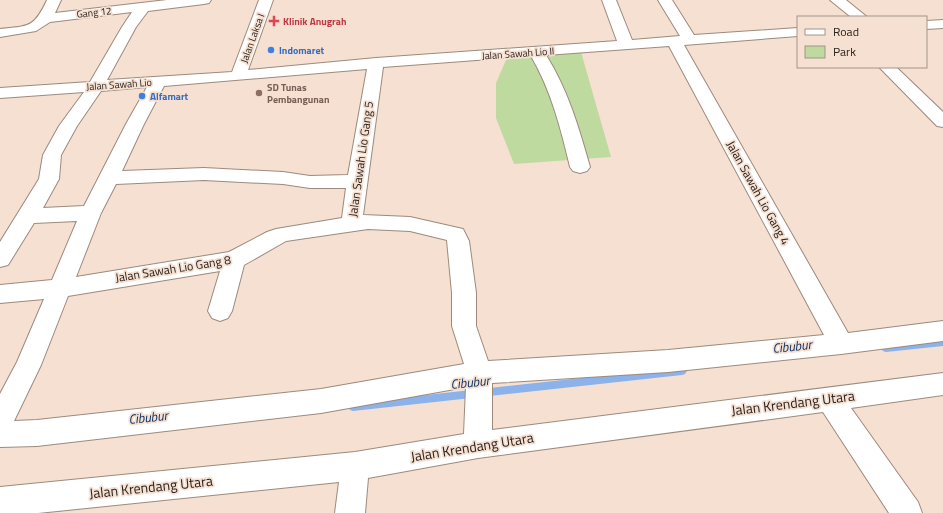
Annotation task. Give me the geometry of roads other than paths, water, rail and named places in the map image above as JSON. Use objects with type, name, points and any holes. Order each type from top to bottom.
[{"type":"street","points":[[46,18],[54,0]]},
{"type":"street","name":"Gang 12","points":[[0,33],[31,29],[38,26],[46,18],[204,0]]},
{"type":"street","name":"Jalan Laksa I","points":[[238,76],[266,0]]},
{"type":"street","points":[[609,0],[626,45]]},
{"type":"street","name":"Jalan Sawah Lio Gang 4","points":[[665,0],[682,41],[841,344]]},
{"type":"street","points":[[838,0],[859,16]]},
{"type":"street","points":[[0,259],[28,216],[49,179],[52,155],[68,126],[91,94],[94,86],[129,27],[143,7]]},
{"type":"street","points":[[927,24],[943,24]]},
{"type":"street","name":"Jalan Sawah Lio II","points":[[238,76],[376,63],[797,32]]},
{"type":"street","points":[[536,51],[565,111],[580,167]]},
{"type":"street","name":"Jalan Sawah Lio Gang 5","points":[[376,63],[357,181],[352,224],[368,222],[410,224],[455,234],[458,241],[464,293],[464,326],[479,380],[478,438]]},
{"type":"street","points":[[887,68],[943,122]]},
{"type":"street","name":"Jalan Sawah Lio","points":[[0,92],[238,76]]},
{"type":"street","points":[[0,421],[28,365],[91,213],[135,124],[158,82]]},
{"type":"street","points":[[109,178],[204,174],[283,178],[310,182],[357,181]]},
{"type":"street","points":[[28,216],[91,213]]},
{"type":"street","name":"Jalan Sawah Lio Gang 8","points":[[0,294],[60,288],[234,260],[275,236],[352,224]]},
{"type":"street","points":[[220,311],[234,260]]},
{"type":"street","points":[[0,434],[38,433],[321,401],[479,380],[841,344],[943,331]]},
{"type":"street","name":"Jalan Krendang Utara","points":[[0,502],[355,466],[478,438],[943,384]]},
{"type":"street","points":[[830,398],[907,513]]},
{"type":"street","points":[[350,513],[355,466]]},
{"type":"waterway","name":"Cibubur","points":[[886,348],[943,342]]},
{"type":"waterway","name":"Cibubur","points":[[353,407],[682,371]]},
{"type":"place","name":"Klinik Anugrah","points":[[274,21]]},
{"type":"place","name":"Indomaret","points":[[271,50]]},
{"type":"place","name":"SD Tunas Pembangunan","points":[[259,93]]},
{"type":"place","name":"Alfamart","points":[[142,96]]}]
